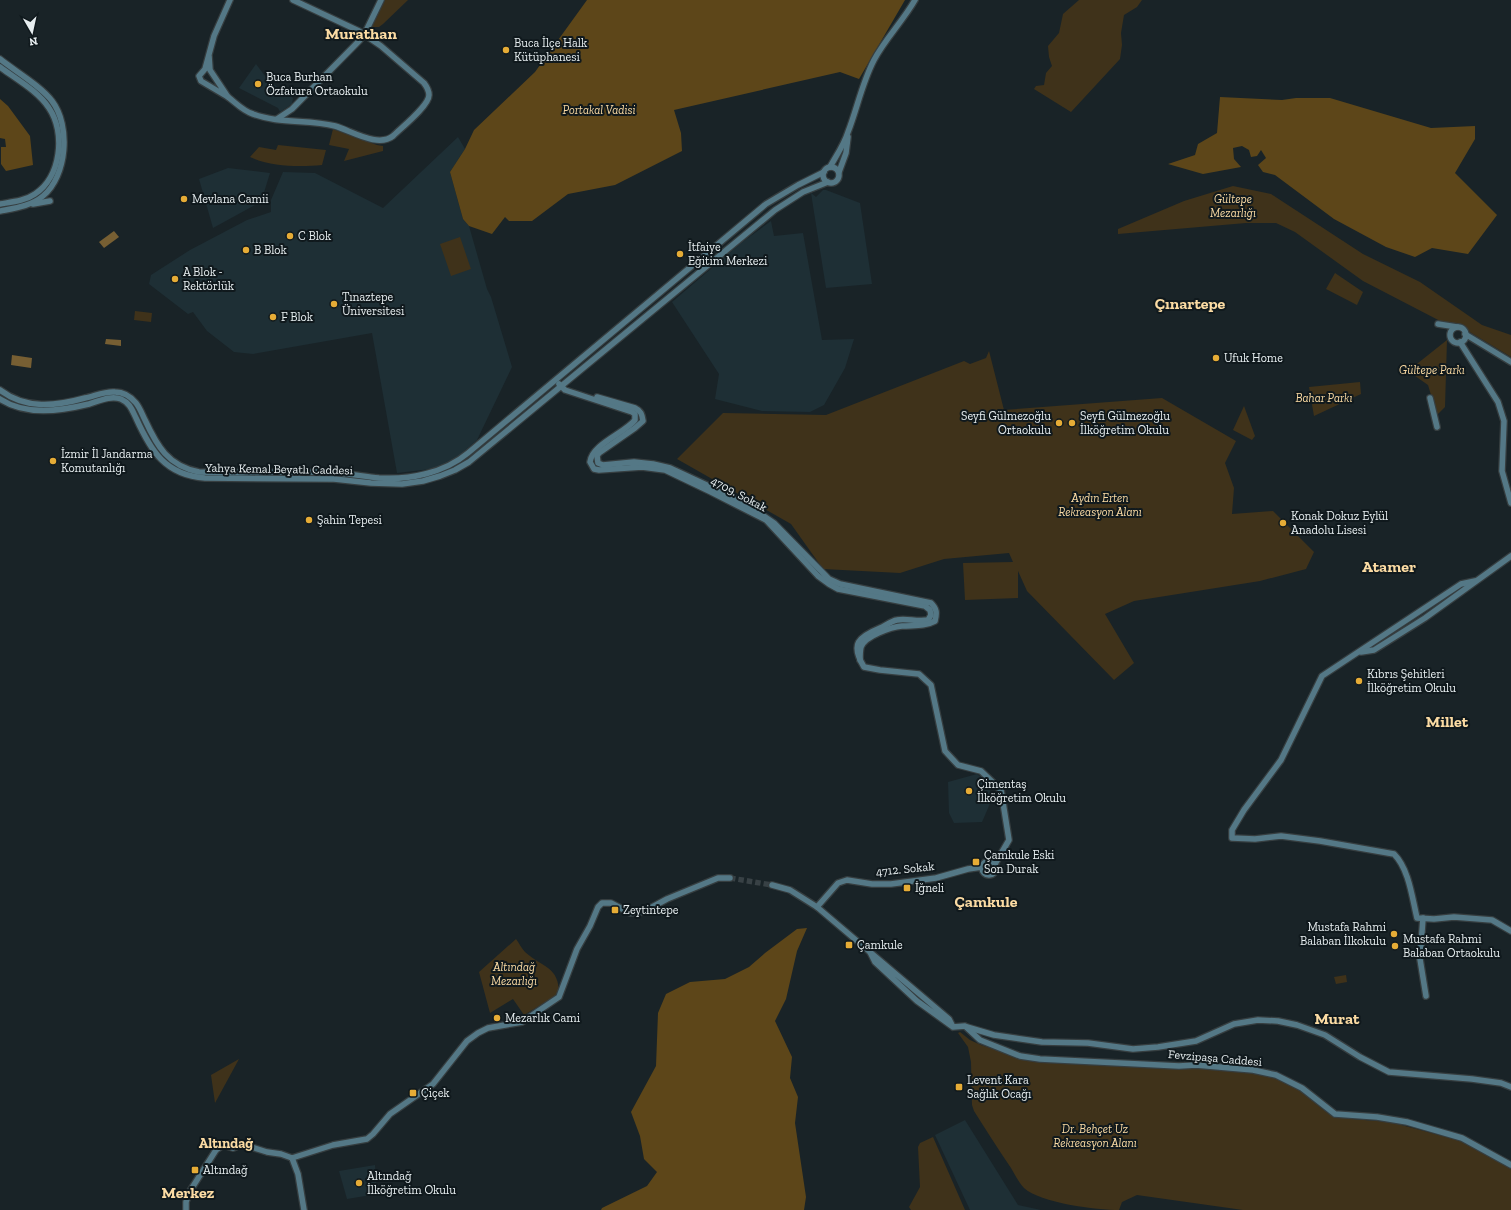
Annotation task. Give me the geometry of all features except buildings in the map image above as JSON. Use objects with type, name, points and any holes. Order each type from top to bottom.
[{"type":"street","points":[[230,0],[214,36],[205,69],[200,74],[200,78],[203,82],[228,97],[247,112],[258,116],[334,126],[371,139],[383,141],[388,140],[424,106],[429,96],[428,90],[418,77],[365,35],[293,0]]},
{"type":"street","points":[[277,119],[292,109],[365,35],[381,0]]},
{"type":"street","points":[[848,133],[846,153],[839,172],[839,177],[832,183],[828,182],[824,179],[824,172],[830,167],[838,156],[848,133],[873,62],[883,45],[915,0]]},
{"type":"street","points":[[209,56],[210,70],[228,97]]},
{"type":"street","points":[[0,60],[50,98],[59,114],[64,131],[62,162],[53,185],[42,197],[33,203],[0,211]]},
{"type":"street","points":[[0,67],[35,93],[47,105],[57,126],[59,143],[54,171],[43,188],[36,194],[24,200],[0,204]]},
{"type":"street","points":[[203,71],[209,71],[212,74]]},
{"type":"street","points":[[203,82],[207,83],[211,80],[212,74]]},
{"type":"street","points":[[830,167],[835,168],[839,172]]},
{"type":"street","name":"Yahya Kemal Beyatlı Caddesi","points":[[0,399],[20,408],[46,410],[84,405],[110,398],[121,399],[132,408],[147,440],[156,454],[166,465],[191,477],[205,478],[288,475],[328,472],[392,478],[420,475],[442,469],[463,457],[766,204],[798,184],[824,172]]},
{"type":"street","name":"Yahya Kemal Beyatlı Caddesi","points":[[0,390],[18,401],[39,405],[71,401],[108,392],[123,393],[132,399],[139,408],[152,435],[164,453],[181,467],[193,470],[205,472],[334,478],[392,484],[414,483],[456,470],[469,462],[775,210],[803,192],[828,182]]},
{"type":"street","points":[[21,206],[50,202]]},
{"type":"street","points":[[1465,334],[1464,338],[1460,342],[1456,343],[1452,341],[1450,333],[1438,324],[1461,328],[1465,334],[1511,362]]},
{"type":"street","points":[[1450,333],[1452,329],[1456,327]]},
{"type":"street","points":[[1460,342],[1498,402],[1504,421],[1502,471],[1511,503]]},
{"type":"street","points":[[556,380],[563,384]]},
{"type":"street","name":"4709. Sokak","points":[[563,384],[572,389],[635,408],[640,411],[643,416],[643,421],[636,428],[599,453],[597,456],[598,463],[604,465],[634,462],[653,464],[670,468],[691,476],[752,508],[774,523],[829,578],[840,584],[931,603],[936,607],[937,613],[935,621],[928,625],[900,626],[882,632],[865,641],[861,647],[860,660],[864,667],[870,669],[920,674],[932,685],[945,751],[958,765],[981,771],[1000,790],[1009,840],[995,864]]},
{"type":"street","points":[[1430,398],[1437,427]]},
{"type":"street","points":[[1359,652],[1374,650],[1425,618],[1511,556]]},
{"type":"street","points":[[1475,581],[1461,584],[1419,610],[1322,676],[1281,760],[1244,810],[1232,830],[1232,838],[1255,839],[1281,836],[1320,840],[1394,854],[1399,859],[1406,877],[1417,918],[1454,917],[1492,920],[1511,931]]},
{"type":"street","points":[[989,861],[995,864],[996,871],[991,875],[984,873],[982,866],[985,863],[989,861]]},
{"type":"street","name":"4712. Sokak","points":[[817,907],[838,883],[847,880],[872,884],[891,884],[936,878],[982,866]]},
{"type":"street","points":[[186,1210],[186,1202],[190,1191],[216,1150],[223,1145],[233,1148],[242,1144],[292,1158],[333,1145],[367,1139],[390,1114],[433,1084],[458,1052],[478,1033],[488,1028],[522,1022],[559,997],[577,949],[590,926],[598,907],[602,903],[611,903],[630,913],[643,912],[666,899],[718,878],[730,878]]},
{"type":"street","points":[[772,885],[790,890],[817,907],[949,1019],[953,1027],[965,1026],[994,1035],[1042,1042],[1088,1042],[1133,1048],[1158,1047],[1196,1040],[1234,1024],[1258,1020],[1278,1021],[1297,1025],[1325,1035],[1360,1057],[1389,1072],[1472,1079],[1501,1083],[1511,1087]]},
{"type":"street","points":[[1423,918],[1420,959],[1426,996]]},
{"type":"street","name":"Fevzipaşa Caddesi","points":[[965,1026],[980,1040],[1020,1056],[1040,1059],[1219,1067],[1253,1070],[1276,1075],[1302,1088],[1335,1114],[1377,1117],[1407,1122],[1462,1138],[1511,1166]]},
{"type":"street","points":[[292,1158],[298,1174],[304,1210]]},
{"type":"shaded area","name":"Buca Burhan Özfatura Ortaokulu","points":[[256,64],[268,80],[293,98],[292,104],[280,112],[278,108],[239,88]]},
{"type":"shaded area","name":"Tınaztepe Üniversitesi","points":[[458,137],[465,149],[450,172],[463,219],[469,226],[512,367],[477,440],[453,461],[431,469],[397,473],[372,333],[253,354],[234,352],[207,331],[193,312],[188,314],[149,284],[151,275],[190,250],[247,220],[271,212],[271,200],[283,172],[315,173],[383,208]]},
{"type":"shaded area","points":[[228,168],[270,173],[262,199],[255,205],[213,228],[199,179]]},
{"type":"shaded area","points":[[823,190],[860,203],[872,284],[826,288],[811,193],[816,197]]},
{"type":"shaded area","points":[[771,221],[774,236],[803,233],[822,340],[854,339],[845,368],[824,405],[810,412],[762,411],[715,399],[719,374],[672,302],[741,243]]},
{"type":"shaded area","points":[[114,231],[119,237],[104,248],[99,242]]},
{"type":"shaded area","points":[[106,339],[121,340],[121,346],[105,344]]},
{"type":"shaded area","points":[[12,355],[32,358],[31,368],[11,365]]},
{"type":"shaded area","name":"Çimentaş İlköğretim Okulu","points":[[977,774],[988,783],[992,799],[982,822],[954,823],[949,813],[948,782]]},
{"type":"shaded area","points":[[965,1120],[1018,1205],[1041,1210],[970,1210],[935,1135]]},
{"type":"shaded area","name":"Altındağ İlköğretim Okulu","points":[[375,1165],[377,1194],[347,1199],[339,1171]]},
{"type":"green space","points":[[385,0],[408,0],[379,27],[372,27]]},
{"type":"green space","name":"Portakal Vadisi","points":[[587,0],[905,0],[859,79],[840,72],[674,110],[681,133],[682,151],[615,185],[568,194],[532,221],[509,221],[505,217],[492,234],[469,226],[463,219],[450,172],[465,149],[474,130],[535,72]]},
{"type":"green space","points":[[1079,0],[1142,0],[1137,7],[1124,15],[1121,33],[1122,45],[1120,59],[1071,112],[1034,89],[1036,86],[1044,85],[1046,73],[1052,66],[1048,46],[1059,33],[1063,14]]},
{"type":"green space","points":[[1220,97],[1282,100],[1296,98],[1330,98],[1431,128],[1475,126],[1475,139],[1455,173],[1497,215],[1468,254],[1432,248],[1415,257],[1386,247],[1334,219],[1275,175],[1263,172],[1258,165],[1266,158],[1261,150],[1257,156],[1251,157],[1249,150],[1242,146],[1233,148],[1234,159],[1241,167],[1203,174],[1168,164],[1195,155],[1198,144],[1217,133]]},
{"type":"green space","points":[[0,99],[8,106],[30,136],[33,165],[6,171],[1,164],[1,147],[6,147],[5,139],[0,138]]},
{"type":"green space","points":[[333,129],[383,146],[383,151],[344,161],[349,149],[329,145]]},
{"type":"green space","points":[[278,145],[326,150],[322,165],[286,166],[267,163],[250,157],[259,147],[276,150]]},
{"type":"green space","name":"Gültepe Mezarlığı","points":[[1233,186],[1271,194],[1363,254],[1420,282],[1482,325],[1511,335],[1511,357],[1458,325],[1444,323],[1363,281],[1295,232],[1276,223],[1246,223],[1118,234],[1118,229],[1184,201]]},
{"type":"green space","points":[[460,237],[471,269],[451,276],[440,244]]},
{"type":"green space","points":[[1335,273],[1363,292],[1357,305],[1326,289]]},
{"type":"green space","points":[[135,311],[152,313],[151,322],[134,320]]},
{"type":"green space","name":"Gültepe Parkı","points":[[1447,340],[1445,407],[1437,415],[1428,385],[1408,371]]},
{"type":"green space","name":"Aydın Erten Rekreasyon Alanı","points":[[989,351],[1004,410],[1162,398],[1236,441],[1225,463],[1234,488],[1232,514],[1273,511],[1314,552],[1306,569],[1260,581],[1134,601],[1105,614],[1134,663],[1114,680],[1027,591],[1018,571],[1018,598],[965,600],[963,563],[1013,562],[1009,553],[944,559],[900,573],[823,569],[791,524],[677,459],[723,413],[826,415],[964,361],[970,364],[986,358]]},
{"type":"green space","name":"Bahar Parkı","points":[[1360,382],[1361,394],[1314,416],[1309,387]]},
{"type":"green space","points":[[1244,406],[1255,436],[1252,440],[1233,430]]},
{"type":"green space","points":[[807,928],[797,951],[786,999],[775,1021],[792,1057],[790,1078],[798,1097],[795,1123],[806,1197],[804,1210],[601,1210],[602,1208],[647,1186],[657,1172],[644,1159],[640,1136],[631,1112],[656,1066],[658,1013],[666,994],[690,982],[725,979],[749,967],[797,929]]},
{"type":"green space","name":"Altındağ Mezarlığı","points":[[516,939],[525,952],[549,968],[553,973],[558,985],[559,994],[524,1015],[513,999],[490,1013],[479,972]]},
{"type":"green space","points":[[1346,975],[1347,982],[1336,984],[1334,977]]},
{"type":"green space","name":"Dr. Behçet Uz Rekreasyon Alanı","points":[[960,1032],[970,1040],[981,1045],[1021,1058],[1119,1066],[1219,1067],[1272,1075],[1303,1091],[1332,1116],[1390,1122],[1467,1142],[1511,1166],[1511,1210],[1243,1210],[1137,1195],[1122,1202],[1119,1210],[1069,1205],[1042,1198],[1022,1186],[974,1111],[972,1105],[971,1062],[968,1047],[958,1033]]},
{"type":"green space","points":[[239,1059],[215,1103],[211,1075]]},
{"type":"green space","points":[[933,1137],[965,1210],[911,1210],[909,1207],[920,1187],[918,1147],[920,1143]]},
{"type":"tunnel","points":[[730,878],[772,885]]},
{"type":"place","name":"Buca İlçe Halk Kütüphanesi","points":[[506,50]]},
{"type":"place","name":"Buca Burhan Özfatura Ortaokulu","points":[[258,84]]},
{"type":"place","name":"Mevlana Camii","points":[[184,199]]},
{"type":"place","name":"C Blok","points":[[290,236]]},
{"type":"place","name":"B Blok","points":[[246,250]]},
{"type":"place","name":"İtfaiye Eğitim Merkezi","points":[[680,254]]},
{"type":"place","name":"A Blok - Rektörlük","points":[[175,279]]},
{"type":"place","name":"Tınaztepe Üniversitesi","points":[[334,304]]},
{"type":"place","name":"F Blok","points":[[273,317]]},
{"type":"place","name":"Ufuk Home","points":[[1216,358]]},
{"type":"place","name":"Seyfi Gülmezoğlu Ortaokulu","points":[[1059,423]]},
{"type":"place","name":"Seyfi Gülmezoğlu İlköğretim Okulu","points":[[1072,423]]},
{"type":"place","name":"İzmir İl Jandarma Komutanlığı","points":[[53,461]]},
{"type":"place","name":"Şahin Tepesi","points":[[309,520]]},
{"type":"place","name":"Konak Dokuz Eylül Anadolu Lisesi","points":[[1283,523]]},
{"type":"place","name":"Kıbrıs Şehitleri İlköğretim Okulu","points":[[1359,681]]},
{"type":"place","name":"Çimentaş İlköğretim Okulu","points":[[969,791]]},
{"type":"place","name":"Çamkule Eski Son Durak","points":[[976,862]]},
{"type":"place","name":"İğneli","points":[[907,888]]},
{"type":"place","name":"Zeytintepe","points":[[615,910]]},
{"type":"place","name":"Mustafa Rahmi Balaban İlkokulu","points":[[1394,934]]},
{"type":"place","name":"Çamkule","points":[[849,945]]},
{"type":"place","name":"Mustafa Rahmi Balaban Ortaokulu","points":[[1395,946]]},
{"type":"place","name":"Mezarlık Cami","points":[[497,1018]]},
{"type":"place","name":"Levent Kara Sağlık Ocağı","points":[[959,1087]]},
{"type":"place","name":"Çiçek","points":[[413,1093]]},
{"type":"place","name":"Altındağ","points":[[195,1170]]},
{"type":"place","name":"Altındağ İlköğretim Okulu","points":[[359,1183]]},
{"type":"district","name":"Murathan","points":[[361,33]]},
{"type":"district","name":"Çınartepe","points":[[1190,303]]},
{"type":"district","name":"Atamer","points":[[1389,566]]},
{"type":"district","name":"Millet","points":[[1447,721]]},
{"type":"district","name":"Çamkule","points":[[986,901]]},
{"type":"district","name":"Murat","points":[[1337,1018]]},
{"type":"district","name":"Altındağ","points":[[226,1143]]},
{"type":"district","name":"Merkez","points":[[188,1192]]}]
